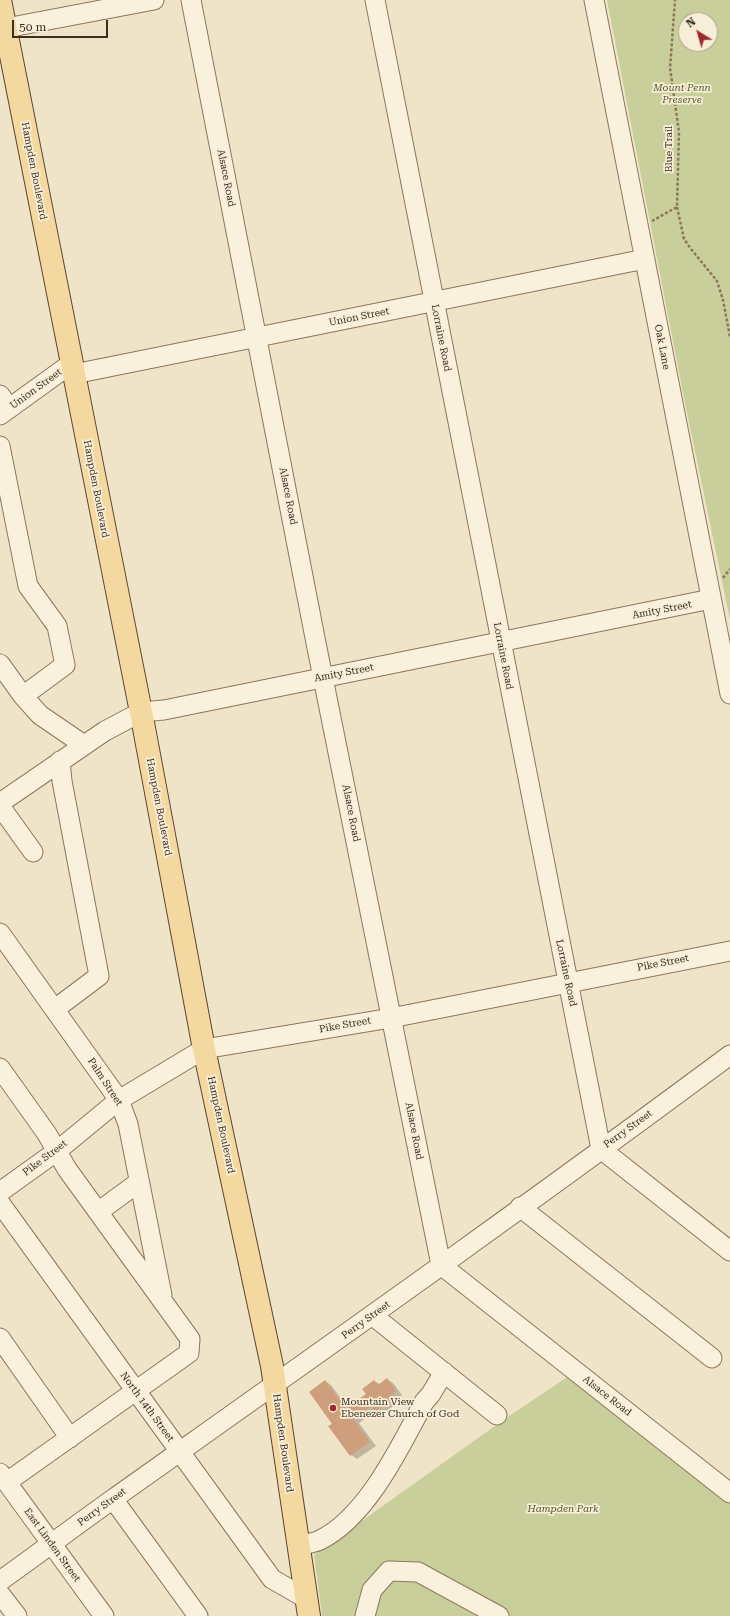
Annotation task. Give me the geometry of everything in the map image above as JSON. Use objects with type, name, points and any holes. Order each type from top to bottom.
[{"type":"main road","name":"Hampden Boulevard","points":[[0,0],[3,30],[73,368],[141,712],[204,1049],[275,1385],[308,1607]]},
{"type":"street","points":[[3,30],[154,0]]},
{"type":"street","name":"Alsace Road","points":[[191,0],[441,1265],[730,1493]]},
{"type":"street","name":"Lorraine Road","points":[[375,0],[500,642],[601,1149]]},
{"type":"street","name":"Oak Lane","points":[[594,0],[730,694]]},
{"type":"street","name":"Union Street","points":[[3,406],[73,368],[257,337],[645,259]]},
{"type":"street","points":[[0,446],[28,586],[57,626],[65,665],[23,696]]},
{"type":"street","name":"Amity Street","points":[[0,802],[105,730],[141,712],[164,710],[712,600]]},
{"type":"street","points":[[0,664],[23,696],[40,716],[84,745]]},
{"type":"street","points":[[55,1009],[100,976],[62,781],[60,761]]},
{"type":"street","points":[[0,802],[33,852]]},
{"type":"street","name":"Palm Street","points":[[0,933],[119,1100],[128,1124],[164,1303]]},
{"type":"street","name":"Pike Street","points":[[0,1192],[57,1151],[119,1100],[204,1049],[391,1018],[730,951]]},
{"type":"street","name":"Perry Street","points":[[0,1582],[113,1499],[372,1315],[730,1055]]},
{"type":"street","points":[[0,1068],[47,1134],[67,1169],[190,1339],[189,1353],[70,1438],[3,1478]]},
{"type":"street","points":[[601,1149],[730,1251]]},
{"type":"street","points":[[98,1212],[139,1182]]},
{"type":"street","name":"North 14th Street","points":[[0,1203],[272,1579],[308,1607]]},
{"type":"street","points":[[520,1207],[712,1358]]},
{"type":"street","points":[[372,1315],[496,1415]]},
{"type":"street","points":[[0,1338],[70,1438]]},
{"type":"street","points":[[299,1546],[319,1541],[341,1526],[356,1513],[386,1470],[424,1402],[431,1394],[444,1372]]},
{"type":"street","name":"East Linden Street","points":[[3,1478],[104,1616]]},
{"type":"street","points":[[113,1499],[198,1616]]},
{"type":"street","points":[[366,1616],[372,1590],[389,1571],[418,1572],[499,1616]]},
{"type":"street","points":[[0,1594],[16,1616]]},
{"type":"path","name":"Blue Trail","points":[[675,0],[670,68],[679,132],[677,207],[684,238],[717,281],[730,337]]},
{"type":"path","points":[[638,226],[677,207]]},
{"type":"green space","name":"Mount Penn Preserve","points":[[607,0],[730,0],[730,620],[684,398]]},
{"type":"green space","name":"Hampden Park","points":[[567,1377],[730,1503],[730,1616],[322,1616],[314,1555],[499,1423]]},
{"type":"building","name":"Mountain View Ebenezer Church of God","points":[[387,1378],[396,1391],[390,1396],[392,1399],[375,1411],[371,1406],[353,1419],[370,1442],[350,1456],[328,1426],[332,1424],[309,1392],[325,1380],[346,1408],[366,1394],[362,1389],[374,1380],[378,1385]]},
{"type":"place","name":"Mountain View Ebenezer Church of God","points":[[333,1408]]}]
